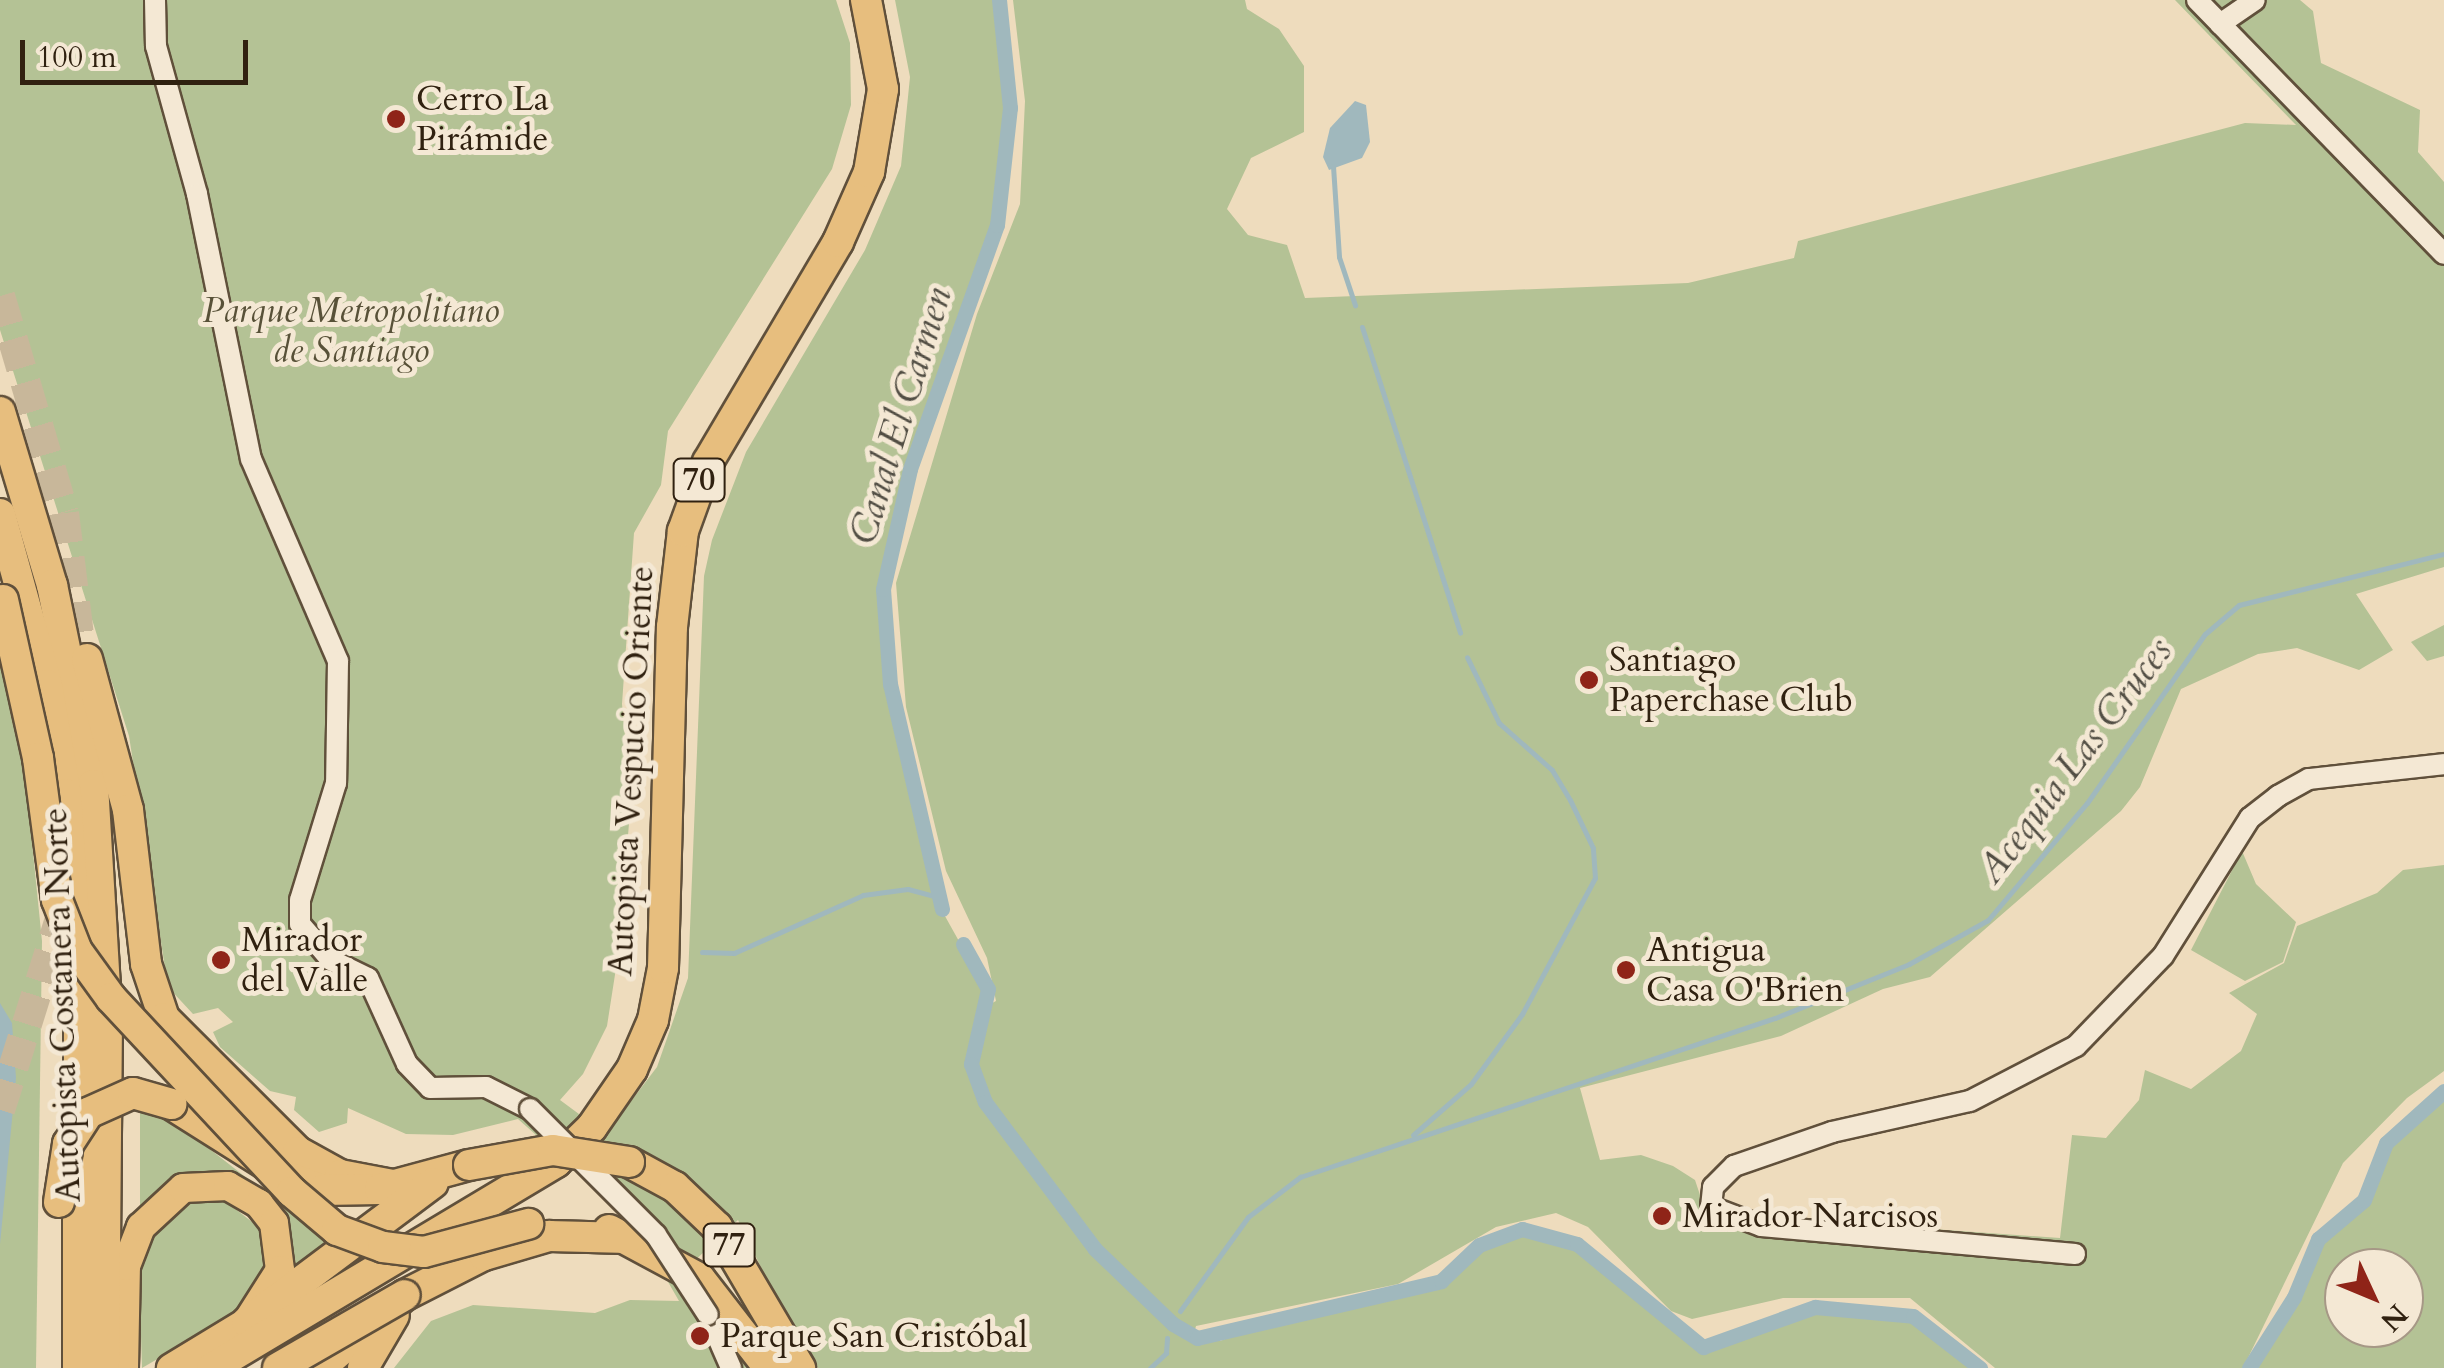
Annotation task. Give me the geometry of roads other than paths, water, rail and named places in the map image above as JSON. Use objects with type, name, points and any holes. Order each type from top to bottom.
[{"type":"highway","name":"Autopista Vespucio Oriente","points":[[212,1368],[568,1153],[622,1088],[648,1032],[663,968],[673,613],[683,531],[716,446],[838,242],[870,172],[883,89],[866,0]]},
{"type":"highway","name":"Autopista Costanera Norte","points":[[0,412],[37,530],[81,716],[98,831],[108,1020],[104,1368]]},
{"type":"highway","name":"Autopista Costanera Norte","points":[[0,514],[47,686],[66,794],[79,992],[78,1368]]},
{"type":"highway","points":[[37,530],[94,684],[128,810],[143,950],[158,1007],[192,1052],[297,1167]]},
{"type":"highway","points":[[2,594],[38,758],[61,916],[82,961],[111,998],[292,1192],[337,1230],[373,1244],[424,1252],[528,1224],[582,1223],[628,1238]]},
{"type":"highway","points":[[94,684],[120,909],[126,1266]]},
{"type":"highway","points":[[58,1368],[59,1202],[68,1144],[88,1113],[133,1094],[171,1104],[297,1167],[398,1186],[468,1165]]},
{"type":"highway","name":"77","points":[[468,1165],[538,1150],[629,1162],[675,1186],[717,1227],[788,1365]]},
{"type":"highway","points":[[247,1322],[336,1260],[412,1196],[468,1165]]},
{"type":"highway","points":[[278,1368],[418,1288],[535,1239],[628,1238]]},
{"type":"highway","name":"77","points":[[628,1238],[677,1262],[713,1290],[788,1365]]},
{"type":"highway","points":[[308,1368],[348,1297],[391,1262]]},
{"type":"highway","points":[[320,1368],[418,1288]]},
{"type":"highway","points":[[363,1368],[384,1327],[418,1288]]},
{"type":"highway","points":[[223,1368],[278,1328]]},
{"type":"main road","points":[[124,1368],[126,1266],[141,1228],[174,1193],[205,1183],[239,1190],[268,1213],[282,1246],[276,1282],[247,1322],[171,1368]]},
{"type":"street","points":[[155,0],[156,46],[196,194],[251,459],[338,661],[336,784],[300,900],[300,924],[330,960],[368,978],[407,1064],[430,1088],[486,1088],[530,1109],[656,1235],[708,1315],[731,1368]]},
{"type":"street","points":[[2197,0],[2444,254]]},
{"type":"street","points":[[2220,24],[2255,0]]},
{"type":"street","points":[[2076,1254],[1762,1226],[1711,1207],[1713,1187],[1734,1166],[1832,1132],[1970,1101],[2076,1046],[2163,956],[2250,818],[2278,796],[2309,778],[2444,764]]},
{"type":"water","points":[[1355,101],[1366,105],[1370,142],[1362,158],[1329,170],[1323,157],[1330,128]]},
{"type":"water","points":[[0,1003],[12,1023],[16,1078],[0,1244]]},
{"type":"waterway","name":"Canal El Carmen","points":[[942,909],[890,684],[883,589],[910,469],[997,225],[1010,108],[999,0]]},
{"type":"waterway","points":[[1333,166],[1339,257],[1355,305]]},
{"type":"waterway","points":[[1362,327],[1460,633]]},
{"type":"waterway","name":"Acequia Las Cruces","points":[[1180,1311],[1248,1217],[1300,1177],[1775,1018],[1909,964],[1988,920],[2087,803],[2205,634],[2239,605],[2444,554]]},
{"type":"waterway","points":[[1413,1135],[1471,1084],[1522,1014],[1595,878],[1593,848],[1570,800],[1552,770],[1499,723],[1467,657]]},
{"type":"waterway","points":[[702,952],[734,953],[863,895],[908,889],[941,898]]},
{"type":"waterway","name":"Canal El Carmen","points":[[963,944],[988,989],[971,1064],[985,1102],[1095,1249],[1173,1324],[1197,1338],[1441,1281],[1479,1245],[1522,1229],[1577,1244],[1703,1347],[1815,1307],[1913,1316],[1980,1368]]},
{"type":"waterway","name":"Canal El Carmen","points":[[2249,1368],[2294,1297],[2318,1239],[2364,1200],[2386,1143],[2444,1091]]},
{"type":"waterway","points":[[1150,1368],[1166,1353],[1167,1338]]},
{"type":"tunnel","points":[[0,296],[64,513],[85,683]]},
{"type":"tunnel","points":[[0,1110],[65,902]]},
{"type":"place","name":"Cerro La Pirámide","points":[[396,119]]},
{"type":"place","name":"Santiago Paperchase Club","points":[[1589,680]]},
{"type":"place","name":"Mirador del Valle","points":[[221,960]]},
{"type":"place","name":"Antigua Casa O'Brien","points":[[1626,970]]},
{"type":"place","name":"Mirador Narcisos","points":[[1662,1216]]},
{"type":"place","name":"Parque San Cristóbal","points":[[700,1336]]},
{"type":"park label","name":"Parque Metropolitano de Santiago","points":[[351,331]]}]
